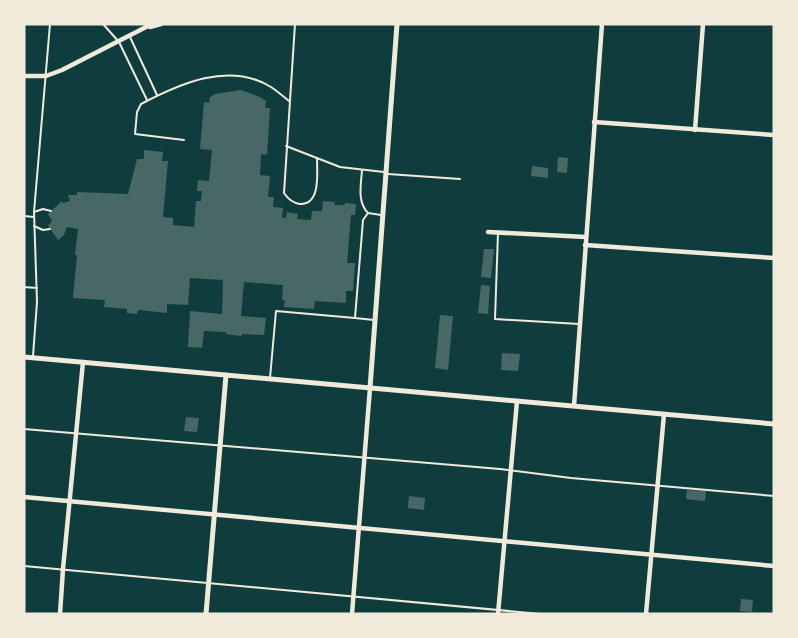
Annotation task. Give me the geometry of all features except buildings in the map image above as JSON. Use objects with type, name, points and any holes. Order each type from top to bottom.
[{"type":"street","points":[[24,76],[46,76],[62,70],[150,26],[161,24]]},
{"type":"street","points":[[352,614],[397,24]]},
{"type":"street","points":[[574,406],[602,24]]},
{"type":"street","points":[[695,130],[702,24]]},
{"type":"street","points":[[594,122],[774,135]]},
{"type":"street","points":[[488,232],[585,237]]},
{"type":"street","points":[[585,245],[774,258]]},
{"type":"street","points":[[24,357],[774,424]]},
{"type":"street","points":[[60,614],[83,362]]},
{"type":"street","points":[[206,614],[226,375]]},
{"type":"street","points":[[498,612],[517,401]]},
{"type":"street","points":[[646,614],[664,414]]},
{"type":"street","points":[[24,497],[774,566]]},
{"type":"lane","points":[[33,357],[37,288],[34,212],[50,24]]},
{"type":"lane","points":[[103,24],[119,42],[147,100]]},
{"type":"lane","points":[[295,24],[286,146],[284,193],[287,198],[296,203],[308,203],[312,199],[316,188],[317,158]]},
{"type":"lane","points":[[130,37],[157,95]]},
{"type":"lane","points":[[184,140],[135,134],[137,112],[141,104],[198,78],[227,76],[254,79],[270,86],[289,101]]},
{"type":"lane","points":[[286,146],[340,167],[460,179]]},
{"type":"lane","points":[[362,170],[361,201],[363,208],[368,213],[383,215]]},
{"type":"lane","points":[[34,212],[43,208],[51,211]]},
{"type":"lane","points":[[355,318],[363,220],[368,213]]},
{"type":"lane","points":[[24,216],[34,217]]},
{"type":"lane","points":[[34,226],[43,230],[50,229]]},
{"type":"lane","points":[[498,233],[495,319],[579,324]]},
{"type":"lane","points":[[24,287],[37,288]]},
{"type":"lane","points":[[270,379],[276,311],[376,320]]},
{"type":"lane","points":[[24,429],[774,496]]},
{"type":"lane","points":[[24,566],[352,596],[498,612],[542,614]]}]
